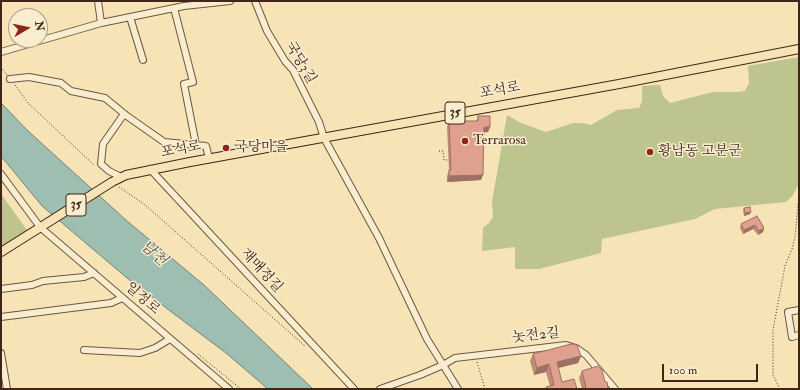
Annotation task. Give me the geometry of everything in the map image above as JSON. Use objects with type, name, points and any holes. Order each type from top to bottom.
[{"type":"main road","name":"포석로","points":[[112,182],[121,177],[150,169],[799,49]]},
{"type":"main road","name":"35","points":[[1,252],[112,182]]},
{"type":"street","points":[[98,1],[101,23]]},
{"type":"street","points":[[1,52],[101,23],[174,8],[230,1]]},
{"type":"street","name":"국당3길","points":[[255,1],[267,31],[285,61],[293,70],[319,122],[324,138],[379,238],[427,339],[458,389]]},
{"type":"street","points":[[174,8],[193,82],[184,84],[196,145]]},
{"type":"street","points":[[130,17],[143,60]]},
{"type":"street","points":[[10,79],[29,77],[61,83],[71,91],[105,98],[124,114],[164,142],[206,146],[209,158]]},
{"type":"street","points":[[121,177],[109,171],[101,164],[103,144],[124,114]]},
{"type":"street","name":"재매정길","points":[[150,169],[354,389]]},
{"type":"street","name":"일정로","points":[[1,174],[40,227],[229,389]]},
{"type":"street","points":[[1,289],[32,285],[43,281],[84,277],[94,273]]},
{"type":"street","points":[[1,317],[111,302],[122,298]]},
{"type":"street","points":[[799,310],[788,312],[792,337],[799,335]]},
{"type":"street","points":[[84,350],[140,353],[155,348],[170,339]]},
{"type":"street","name":"놋전2길","points":[[380,389],[444,365],[455,358],[566,345],[576,348],[586,355],[615,389]]},
{"type":"street","points":[[1,353],[7,389]]},
{"type":"path","points":[[1,67],[28,103],[95,166]]},
{"type":"path","points":[[439,151],[443,151],[444,160],[451,160]]},
{"type":"path","points":[[112,182],[144,204],[308,348]]},
{"type":"path","points":[[780,389],[774,375],[773,330],[785,266],[792,250],[795,237],[799,194]]},
{"type":"path","points":[[476,355],[485,389]]},
{"type":"green space","name":"황남동 고분군","points":[[799,57],[799,187],[797,187],[793,195],[786,202],[715,209],[695,219],[602,239],[601,253],[539,269],[515,269],[515,247],[482,251],[483,228],[493,217],[492,202],[507,115],[521,123],[546,132],[573,123],[591,125],[617,110],[639,108],[642,101],[642,86],[660,85],[663,96],[670,103],[713,92],[745,91],[749,83],[748,66]]},
{"type":"green space","points":[[1,194],[27,230],[1,246]]},
{"type":"water","name":"남천","points":[[1,103],[27,130],[127,221],[204,285],[313,389],[268,389],[226,353],[133,283],[42,206],[1,156]]},
{"type":"building","points":[[478,116],[490,116],[490,127],[484,127],[483,175],[449,176],[449,170],[451,170],[449,121],[478,121]]},
{"type":"building","points":[[750,207],[751,212],[745,213],[744,208]]},
{"type":"building","points":[[757,216],[764,228],[759,231],[755,225],[744,230],[741,224]]},
{"type":"building","points":[[571,344],[577,345],[581,356],[557,362],[562,382],[574,379],[577,389],[547,389],[546,387],[554,385],[549,364],[537,368],[533,354]]},
{"type":"building","points":[[598,366],[602,370],[608,389],[581,389],[586,387],[582,371]]},
{"type":"place","name":"Terrarosa","points":[[465,141]]},
{"type":"place","name":"국당마을","points":[[226,148]]},
{"type":"place","name":"황남동 고분군","points":[[650,152]]}]
